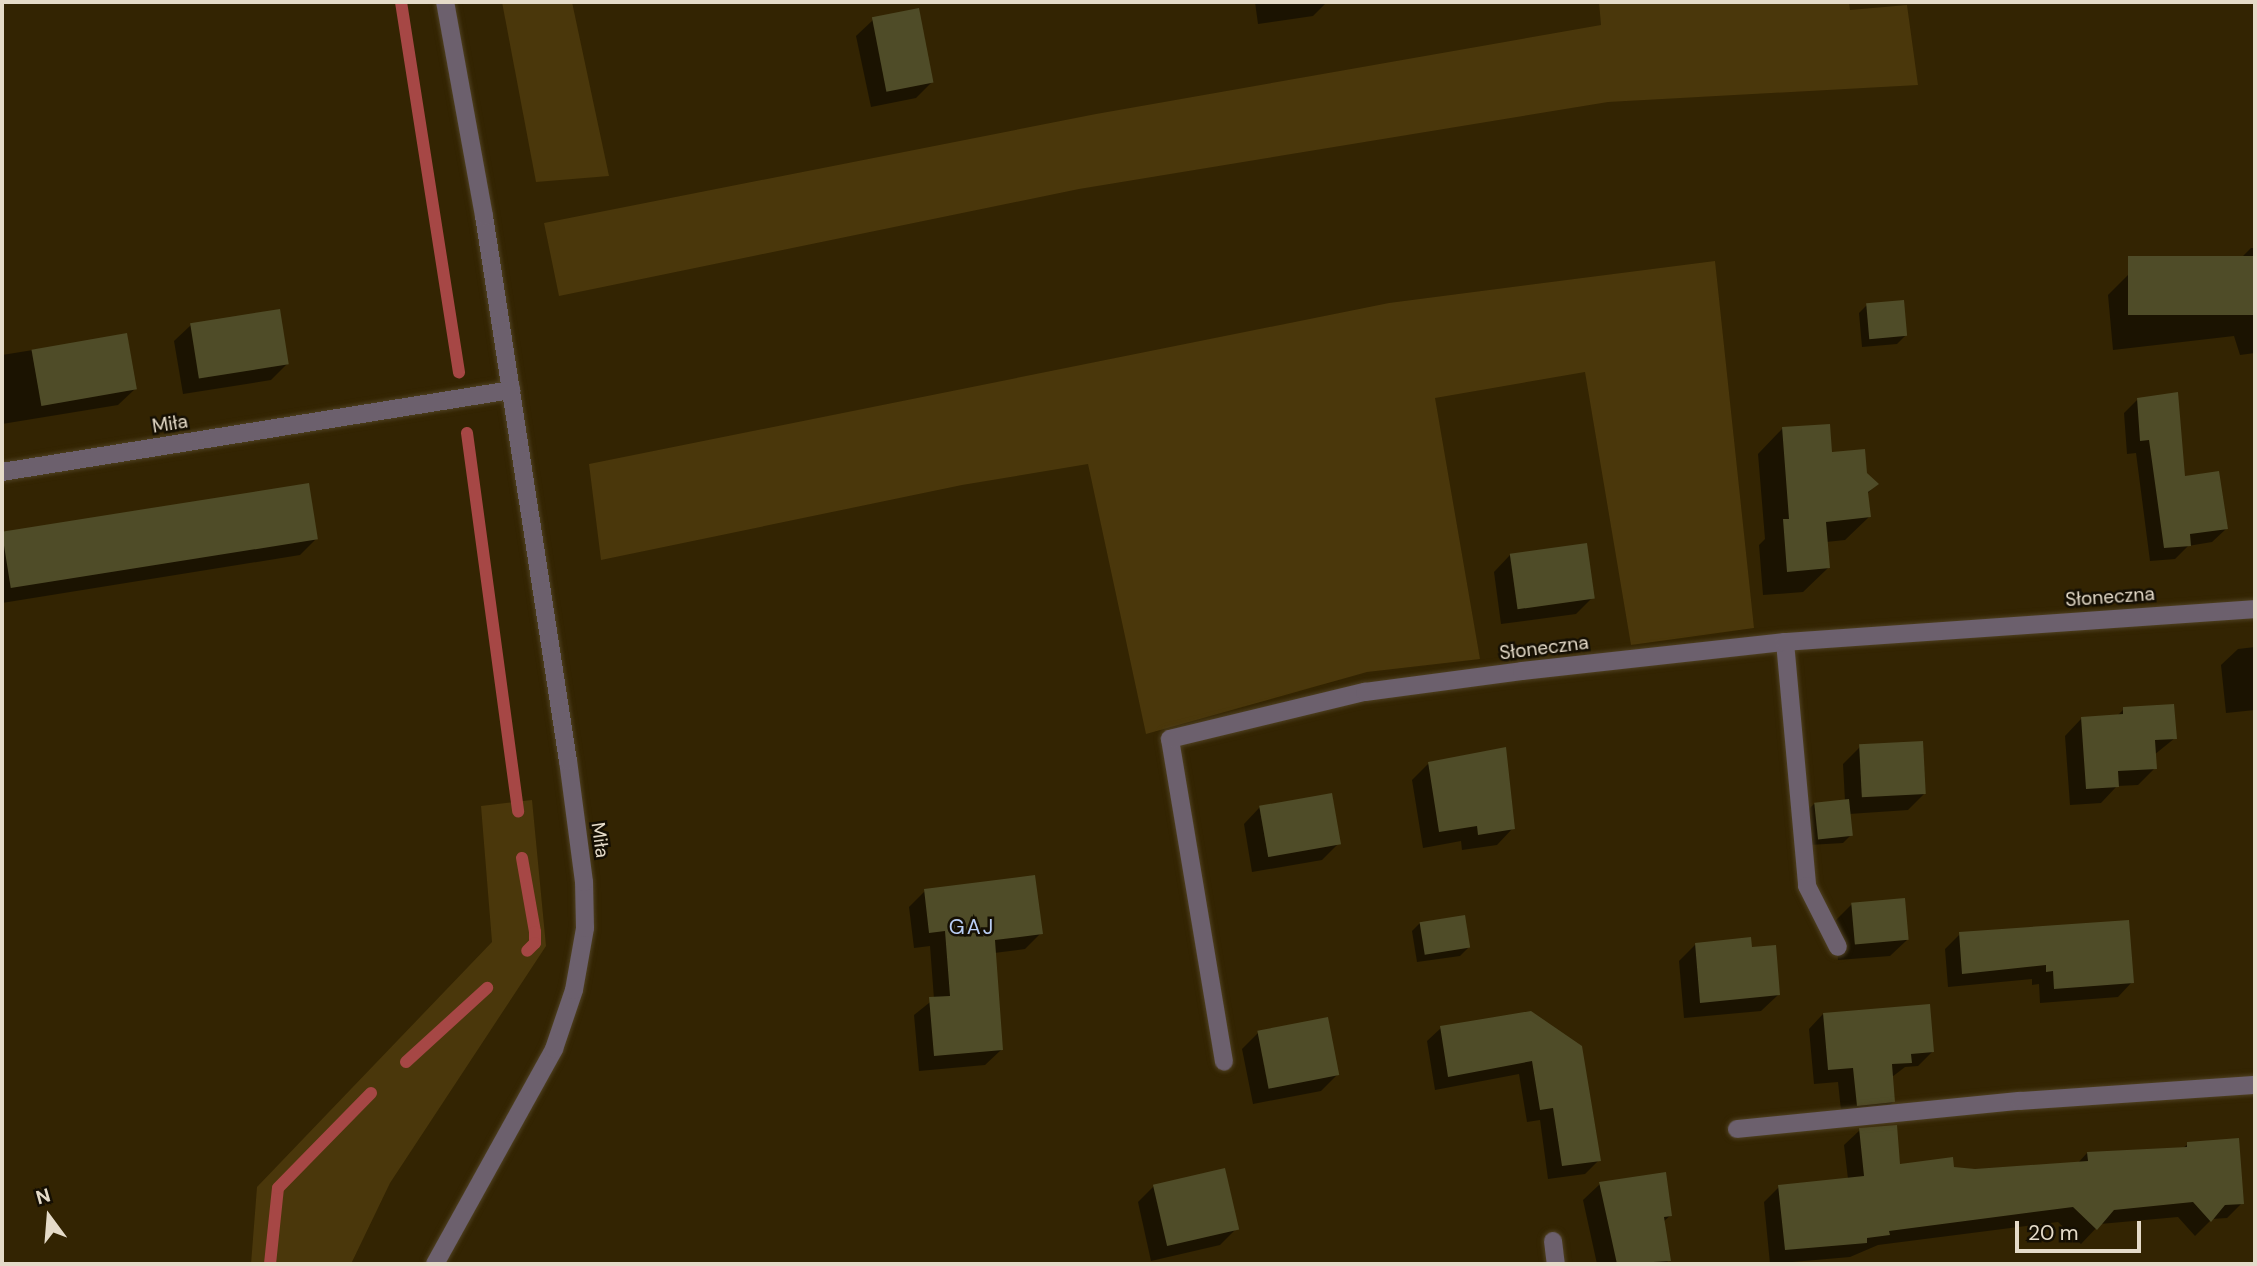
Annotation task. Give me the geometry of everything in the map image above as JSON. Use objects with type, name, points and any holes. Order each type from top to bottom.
[{"type":"street","name":"Miła","points":[[435,1264],[554,1049],[574,990],[585,928],[568,761],[511,390],[445,2]]},
{"type":"street","name":"Miła","points":[[2,472],[511,390]]},
{"type":"street","name":"Słoneczna","points":[[1224,1062],[1170,739],[1365,692],[1785,642],[2255,609]]},
{"type":"street","points":[[1785,642],[1807,886],[1838,947]]},
{"type":"street","points":[[1737,1129],[2020,1101],[2255,1085]]},
{"type":"street","points":[[1553,1241],[1556,1264]]},
{"type":"shaded area","points":[[502,2],[572,2],[609,176],[536,182]]},
{"type":"shaded area","points":[[1599,2],[1849,2],[1850,10],[1907,5],[1918,85],[1608,102],[1079,189],[559,296],[544,223],[1096,114],[1601,25]]},
{"type":"shaded area","points":[[1715,261],[1754,628],[1631,645],[1585,372],[1435,398],[1480,659],[1367,672],[1146,734],[1088,464],[962,485],[601,560],[589,464],[1389,303]]},
{"type":"shaded area","points":[[532,800],[546,946],[390,1183],[351,1264],[251,1264],[257,1187],[492,942],[481,806]]},
{"type":"building","points":[[919,8],[934,83],[886,92],[872,17]]},
{"type":"building","points":[[2128,256],[2255,256],[2255,315],[2128,315]]},
{"type":"building","points":[[1904,300],[1907,336],[1869,339],[1866,303]]},
{"type":"building","points":[[280,309],[289,364],[199,379],[190,323]]},
{"type":"building","points":[[127,333],[137,389],[41,406],[31,350]]},
{"type":"building","points":[[2178,392],[2185,476],[2219,471],[2228,529],[2190,534],[2191,546],[2164,548],[2149,440],[2140,441],[2137,398]]},
{"type":"building","points":[[1830,424],[1832,452],[1865,449],[1867,473],[1879,484],[1868,492],[1871,517],[1826,522],[1830,568],[1787,572],[1783,519],[1789,519],[1782,427]]},
{"type":"building","points":[[309,483],[318,539],[11,588],[2,532]]},
{"type":"building","points":[[1587,543],[1595,598],[1518,609],[1510,554]]},
{"type":"building","points":[[2174,704],[2177,739],[2155,740],[2157,769],[2118,771],[2119,787],[2086,789],[2081,717],[2123,714],[2123,707]]},
{"type":"building","points":[[1923,741],[1926,794],[1862,797],[1859,744]]},
{"type":"building","points":[[1506,747],[1515,829],[1478,835],[1477,826],[1439,832],[1428,762]]},
{"type":"building","points":[[1332,793],[1341,844],[1268,857],[1259,806]]},
{"type":"building","points":[[1849,799],[1853,836],[1818,839],[1814,803]]},
{"type":"building","points":[[1035,875],[1043,934],[995,940],[1003,1050],[934,1056],[929,997],[950,996],[945,931],[929,933],[924,889]]},
{"type":"building","points":[[1905,898],[1909,940],[1855,945],[1851,903]]},
{"type":"building","points":[[1465,915],[1470,948],[1425,955],[1420,922]]},
{"type":"building","points":[[2129,920],[2134,983],[2054,989],[2053,971],[2046,972],[2046,965],[1962,974],[1959,932]]},
{"type":"building","points":[[1751,937],[1752,947],[1776,945],[1780,995],[1700,1003],[1695,943]]},
{"type":"building","points":[[1930,1004],[1934,1052],[1911,1054],[1912,1063],[1892,1064],[1895,1102],[1857,1106],[1853,1068],[1828,1070],[1823,1013]]},
{"type":"building","points":[[1531,1011],[1582,1046],[1601,1161],[1562,1166],[1553,1108],[1540,1110],[1532,1061],[1448,1077],[1440,1026]]},
{"type":"building","points":[[1328,1017],[1339,1075],[1269,1089],[1257,1031]]},
{"type":"building","points":[[1897,1125],[1900,1164],[1953,1157],[1954,1167],[1975,1169],[2088,1161],[2087,1152],[2187,1147],[2187,1142],[2239,1138],[2244,1204],[2225,1205],[2211,1222],[2193,1202],[2114,1210],[2097,1230],[2073,1207],[1889,1231],[1890,1235],[1867,1238],[1867,1243],[1785,1250],[1778,1185],[1864,1176],[1859,1128]]},
{"type":"building","points":[[1225,1168],[1239,1229],[1167,1246],[1153,1185]]},
{"type":"building","points":[[1666,1172],[1672,1216],[1664,1217],[1671,1261],[1617,1264],[1599,1182]]},
{"type":"waterway","points":[[401,2],[459,372]]},
{"type":"waterway","points":[[467,433],[518,812]]},
{"type":"waterway","points":[[522,858],[535,932],[535,943],[527,951]]},
{"type":"waterway","points":[[406,1062],[487,988]]},
{"type":"waterway","points":[[270,1264],[278,1188],[371,1093]]},
{"type":"district","name":"GAJ","points":[[972,927]]}]
